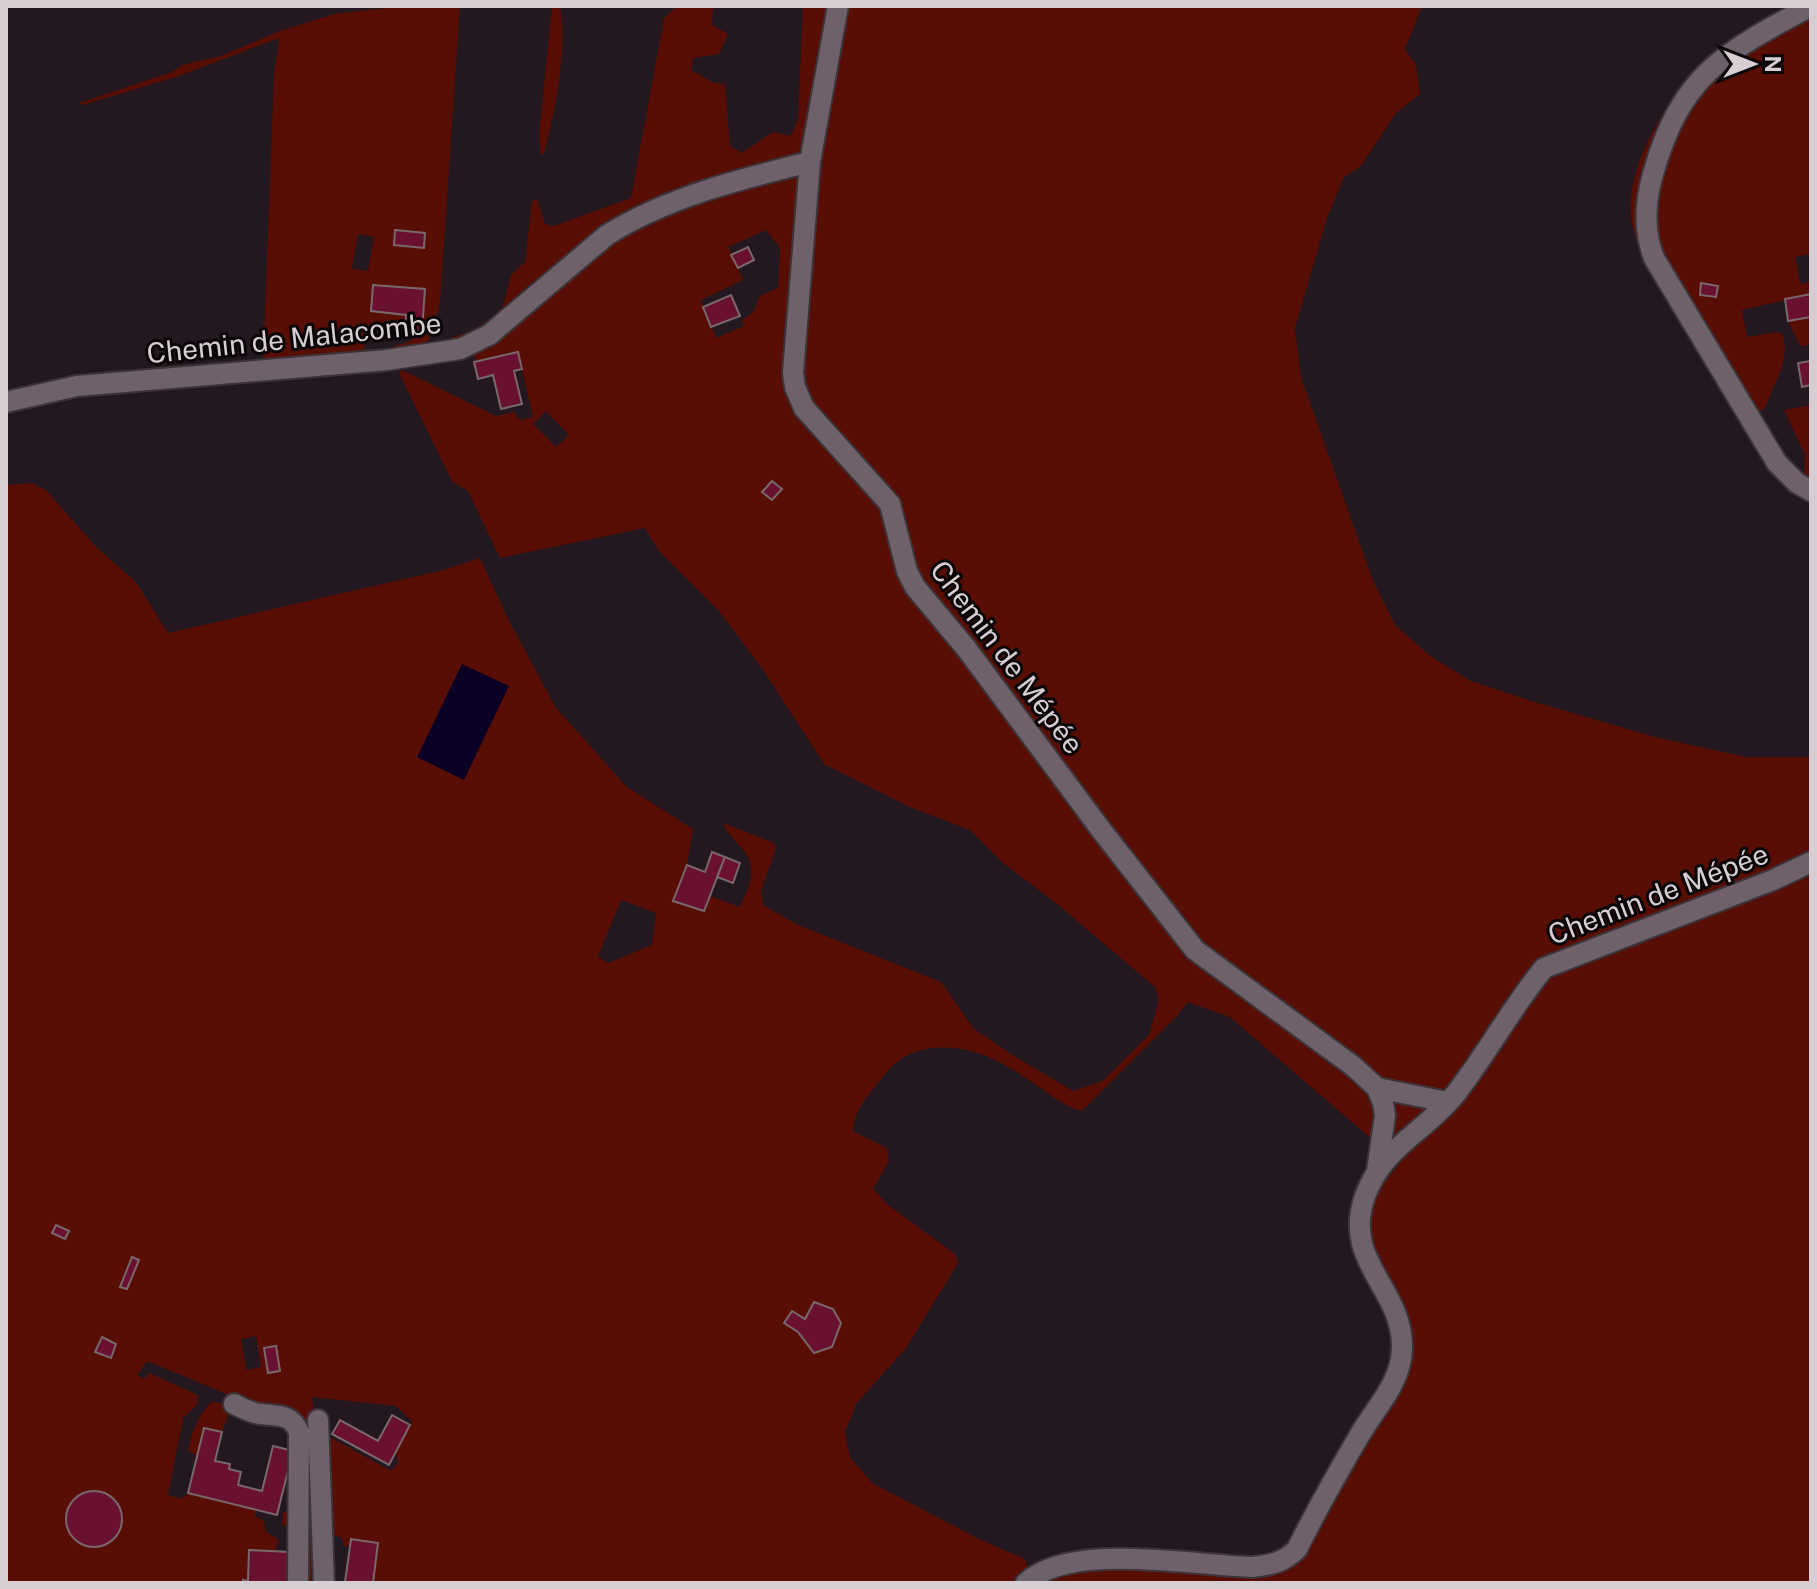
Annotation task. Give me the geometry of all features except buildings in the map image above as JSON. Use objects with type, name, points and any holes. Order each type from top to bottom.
[{"type":"street","points":[[810,162],[838,6]]},
{"type":"street","points":[[1811,6],[1731,52],[1695,84],[1669,127],[1657,159],[1650,183],[1645,224],[1647,242],[1654,258],[1777,463],[1797,483],[1811,491]]},
{"type":"street","name":"Chemin de Malacombe","points":[[6,402],[77,386],[387,360],[460,349],[489,335],[607,235],[628,222],[728,182],[810,162]]},
{"type":"street","name":"Chemin de Mépée","points":[[810,162],[793,373],[804,408],[890,504],[907,571],[915,587],[966,648],[1195,950],[1353,1066],[1377,1088]]},
{"type":"street","name":"Chemin de Mépée","points":[[1377,1171],[1394,1149],[1447,1102],[1544,968],[1773,880],[1811,862]]},
{"type":"street","points":[[1026,1583],[1055,1567],[1090,1561],[1141,1558],[1253,1567],[1282,1562],[1297,1549],[1363,1430],[1394,1382],[1399,1365],[1402,1346],[1397,1320],[1362,1249],[1359,1234],[1365,1197],[1377,1171],[1385,1115],[1377,1088],[1447,1102]]},
{"type":"street","points":[[234,1404],[260,1414],[279,1414],[297,1427],[298,1583]]},
{"type":"street","points":[[318,1420],[324,1583]]},
{"type":"shaded area","points":[[405,6],[460,6],[440,304],[427,344],[422,350],[393,350],[393,346],[409,342],[421,331],[366,327],[364,352],[263,365],[274,75],[279,38],[179,76],[83,105],[79,103],[172,72],[182,65],[221,56],[280,31],[334,14]],"holes":[[[358,234],[374,237],[368,271],[352,269]]]},
{"type":"shaded area","points":[[552,6],[560,6],[561,61],[552,118],[544,154],[541,155],[539,136]]},
{"type":"shaded area","points":[[677,6],[721,6],[713,9],[712,25],[728,34],[719,54],[693,58],[691,70],[714,83],[725,84],[730,146],[742,153],[773,132],[791,136],[798,119],[803,6],[1422,6],[1405,49],[1416,65],[1420,94],[1396,113],[1361,166],[1344,177],[1327,218],[1295,328],[1301,377],[1373,581],[1395,625],[1430,656],[1471,681],[1655,737],[1746,757],[1811,757],[1811,1583],[373,1583],[378,1543],[351,1539],[350,1547],[344,1546],[342,1538],[331,1534],[328,1436],[391,1471],[398,1462],[396,1452],[412,1421],[396,1406],[312,1397],[317,1433],[321,1583],[304,1583],[303,1532],[282,1525],[283,1512],[304,1512],[306,1431],[265,1406],[239,1399],[147,1361],[137,1375],[144,1379],[149,1373],[198,1395],[197,1405],[183,1418],[168,1495],[183,1499],[188,1493],[256,1510],[255,1516],[264,1521],[266,1532],[278,1539],[276,1551],[250,1550],[248,1581],[243,1583],[6,1583],[6,485],[32,483],[46,490],[97,548],[136,582],[168,633],[444,570],[480,558],[508,619],[556,708],[627,787],[693,829],[687,865],[674,901],[703,911],[710,896],[740,907],[750,882],[751,868],[745,853],[723,823],[774,843],[776,848],[761,891],[763,905],[798,925],[941,982],[974,1029],[1073,1091],[1103,1081],[1149,1035],[1159,1000],[1155,987],[1056,903],[1003,863],[970,830],[912,808],[824,764],[764,671],[719,611],[659,551],[645,528],[500,558],[468,491],[452,481],[399,373],[402,370],[496,416],[514,412],[520,420],[533,417],[518,352],[478,361],[474,357],[475,351],[486,332],[451,341],[453,337],[473,330],[490,319],[503,307],[511,275],[525,262],[532,201],[537,199],[545,224],[554,226],[631,198],[664,18]],"holes":[[[766,230],[780,248],[778,288],[760,296],[753,313],[742,320],[744,326],[716,338],[701,300],[743,280],[728,247]],[[546,411],[569,435],[556,447],[533,424]],[[621,900],[656,913],[652,945],[608,963],[598,956]],[[1188,1002],[1230,1017],[1374,1141],[1403,1153],[1403,1159],[1374,1196],[1366,1223],[1406,1365],[1290,1567],[1275,1573],[1248,1576],[1180,1567],[1123,1567],[1030,1575],[1025,1559],[979,1539],[872,1483],[850,1457],[845,1432],[856,1404],[906,1348],[958,1263],[955,1254],[888,1205],[873,1189],[889,1161],[887,1148],[853,1131],[863,1103],[887,1072],[904,1057],[924,1049],[948,1048],[989,1057],[1065,1104],[1082,1111]],[[256,1336],[261,1367],[246,1370],[241,1339]]]},
{"type":"shaded area","points":[[1811,14],[1811,260],[1810,254],[1795,257],[1800,284],[1811,282],[1811,294],[1742,310],[1747,337],[1777,332],[1782,334],[1784,343],[1780,371],[1765,408],[1758,412],[1699,315],[1640,246],[1633,229],[1632,191],[1643,152],[1671,102],[1686,110],[1713,73]]},
{"type":"shaded area","points":[[1811,317],[1811,345],[1800,346],[1788,321]]},
{"type":"shaded area","points":[[1811,405],[1811,484],[1804,481],[1805,455],[1784,410]]},
{"type":"shaded area","points":[[462,664],[509,686],[464,780],[417,757]]},
{"type":"shaded area","points":[[213,1401],[225,1405],[229,1412],[222,1432],[204,1428],[197,1456],[188,1450],[192,1436],[200,1417]]}]
